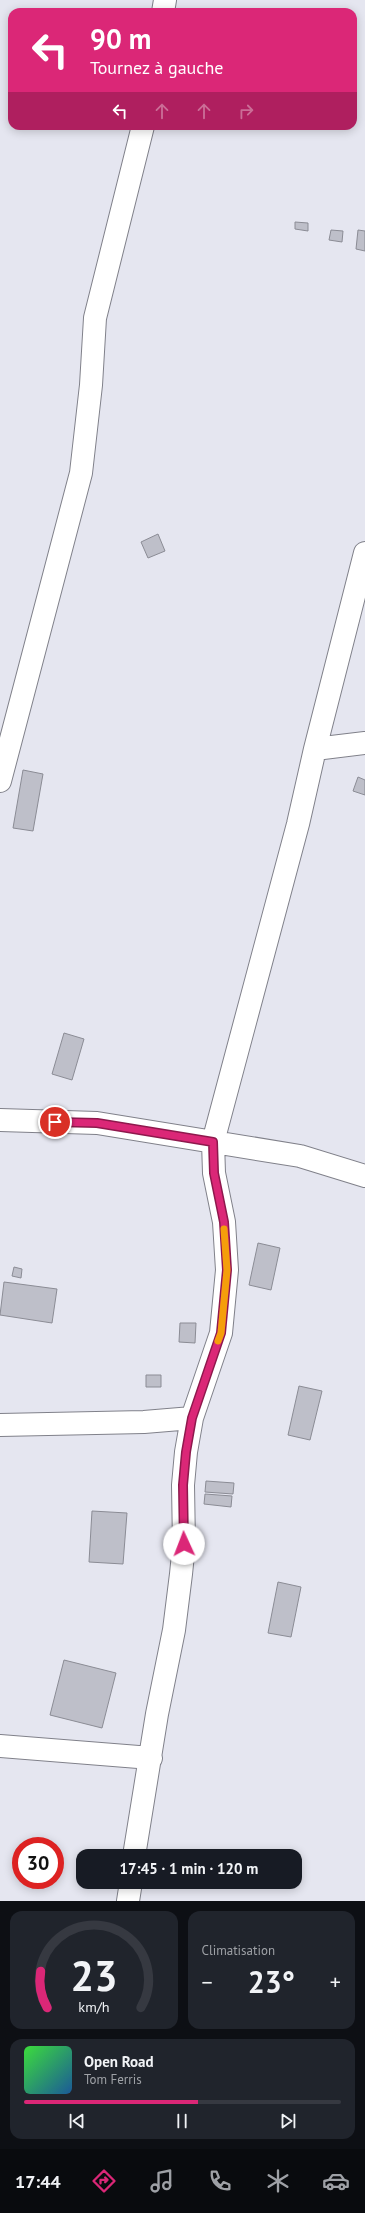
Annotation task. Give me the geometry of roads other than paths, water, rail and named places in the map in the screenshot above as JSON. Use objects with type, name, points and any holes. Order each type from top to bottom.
[{"type":"street","points":[[0,781],[81,473],[91,384],[95,318],[142,130]]},
{"type":"street","points":[[135,1849],[150,1758],[174,1630],[184,1544],[183,1485],[186,1452],[192,1418],[221,1333],[227,1270],[224,1222],[214,1173],[213,1142],[298,824],[365,553]]},
{"type":"street","points":[[316,749],[365,743]]},
{"type":"street","points":[[0,1120],[97,1123],[300,1156],[365,1176]]},
{"type":"street","points":[[0,1425],[144,1422],[192,1418]]},
{"type":"street","points":[[0,1746],[150,1758]]},
{"type":"street","points":[[128,1901],[130,1889]]}]
